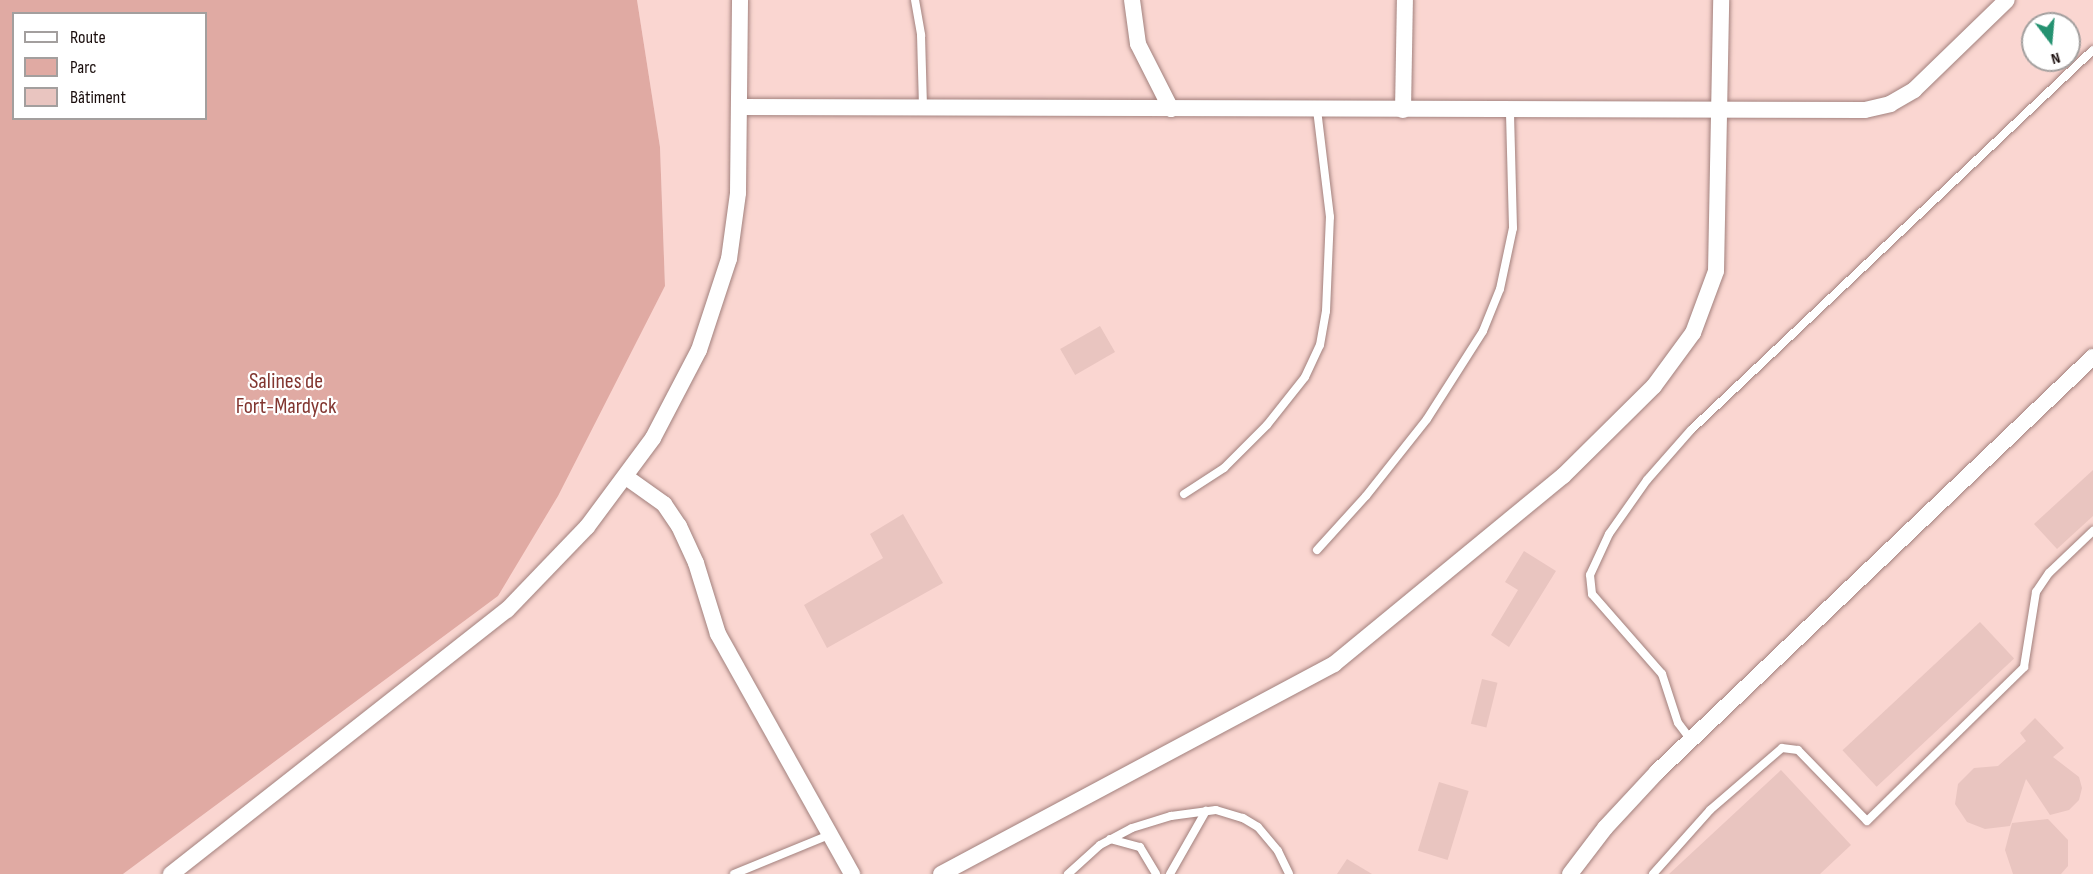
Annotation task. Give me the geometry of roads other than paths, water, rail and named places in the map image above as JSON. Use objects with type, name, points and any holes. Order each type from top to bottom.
[{"type":"street","points":[[171,874],[493,623],[577,539],[626,477],[687,379],[719,297],[737,213],[740,0]]},
{"type":"street","points":[[1132,0],[1138,44],[1171,109]]},
{"type":"street","points":[[1403,110],[1405,0]]},
{"type":"street","points":[[941,874],[1325,670],[1596,445],[1667,370],[1706,306],[1717,264],[1721,0]]},
{"type":"street","points":[[739,107],[1857,111],[1890,104],[1921,84],[2007,0]]},
{"type":"street","points":[[1570,874],[1624,805],[2093,357]]},
{"type":"street","points":[[626,477],[664,504],[679,526],[696,563],[718,634],[852,874]]},
{"type":"lane","points":[[915,0],[921,35],[923,108]]},
{"type":"lane","points":[[1690,740],[1678,723],[1662,674],[1592,594],[1590,575],[1609,534],[1647,480],[1691,430],[2093,50]]},
{"type":"lane","points":[[1184,494],[1224,468],[1268,424],[1305,377],[1320,345],[1326,311],[1330,217],[1317,110]]},
{"type":"lane","points":[[1317,550],[1362,501],[1432,412],[1483,331],[1502,279],[1515,216],[1510,111]]},
{"type":"lane","points":[[1653,874],[1710,810],[1782,748],[1798,750],[1867,821],[2024,667],[2036,592],[2049,573],[2093,531]]},
{"type":"lane","points":[[1170,874],[1206,810]]},
{"type":"lane","points":[[1068,874],[1110,839],[1158,819],[1206,810],[1233,814],[1258,827],[1278,850],[1289,874]]},
{"type":"lane","points":[[734,874],[829,835]]},
{"type":"lane","points":[[1110,839],[1140,847],[1156,874]]},
{"type":"park label","name":"Salines de Fort-Mardyck","points":[[286,394]]}]
